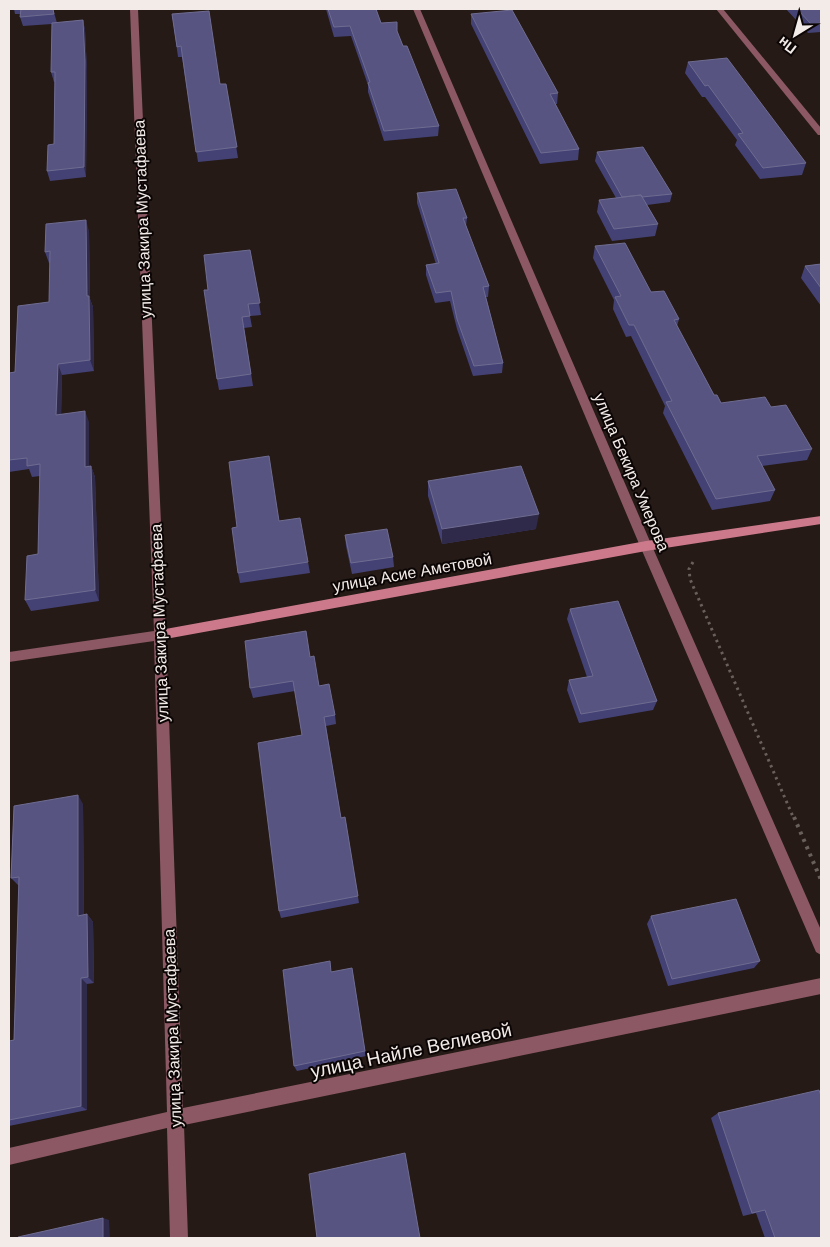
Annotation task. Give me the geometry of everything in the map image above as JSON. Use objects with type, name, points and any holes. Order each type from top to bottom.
[{"type":"street","name":"улица Закира Мустафаева","points":[[134,9],[160,635],[180,1238]]},
{"type":"street","name":"улица Бекира Умерова","points":[[416,9],[646,546],[821,947]]},
{"type":"street","points":[[719,9],[821,133]]},
{"type":"street","name":"улица Асие Аметовой","points":[[9,657],[160,635],[646,546],[821,520]]},
{"type":"street","name":"улица Найле Велиевой","points":[[9,1156],[175,1118],[821,986]]},
{"type":"path","points":[[701,559],[694,560],[688,569],[690,579],[821,880]]},
{"type":"building","points":[[21,9],[53,9],[54,14],[20,17]]},
{"type":"building","points":[[328,9],[376,9],[381,23],[397,22],[397,31],[403,46],[407,46],[439,126],[384,131],[368,83],[370,82],[350,26],[334,27]]},
{"type":"building","points":[[797,9],[821,9],[821,23],[811,24]]},
{"type":"building","points":[[512,10],[558,93],[550,94],[579,149],[541,153],[471,14]]},
{"type":"building","points":[[209,11],[220,84],[226,84],[237,147],[196,152],[181,46],[177,47],[172,14]]},
{"type":"building","points":[[83,20],[85,61],[84,167],[47,171],[48,145],[54,144],[55,72],[51,72],[52,23]]},
{"type":"building","points":[[727,58],[806,163],[763,168],[738,134],[743,133],[708,85],[705,86],[688,62]]},
{"type":"building","points":[[643,147],[672,194],[622,197],[597,152]]},
{"type":"building","points":[[456,189],[467,218],[463,218],[489,286],[483,287],[503,363],[474,366],[457,319],[451,291],[436,293],[426,265],[439,263],[417,193]]},
{"type":"building","points":[[641,195],[658,224],[614,229],[599,200]]},
{"type":"building","points":[[86,220],[90,360],[58,364],[56,415],[85,411],[85,467],[91,466],[95,590],[25,600],[27,556],[38,554],[40,464],[27,466],[27,458],[9,460],[9,373],[15,372],[18,306],[49,302],[50,251],[45,252],[46,224]]},
{"type":"building","points":[[625,243],[651,292],[664,291],[679,319],[674,320],[714,395],[717,395],[721,403],[765,397],[771,407],[786,405],[812,449],[757,456],[775,490],[716,499],[666,402],[672,401],[634,325],[629,325],[615,297],[621,296],[595,246]]},
{"type":"building","points":[[250,250],[260,303],[248,304],[250,316],[242,317],[251,374],[217,379],[204,290],[208,290],[204,255]]},
{"type":"building","points":[[821,264],[821,288],[805,266]]},
{"type":"building","points":[[269,456],[279,521],[300,518],[308,562],[238,573],[232,528],[237,527],[229,462]]},
{"type":"building","points":[[521,466],[539,514],[442,529],[428,481]]},
{"type":"building","points":[[387,529],[393,557],[351,563],[345,535]]},
{"type":"building","points":[[618,601],[657,701],[581,714],[569,680],[593,676],[570,609]]},
{"type":"building","points":[[306,631],[310,657],[314,656],[319,686],[329,684],[335,715],[324,717],[341,818],[345,817],[358,896],[279,911],[258,743],[302,735],[293,681],[250,688],[245,641]]},
{"type":"building","points":[[78,795],[78,916],[87,914],[88,977],[81,978],[81,1106],[9,1120],[9,1041],[14,1040],[19,877],[11,878],[14,806]]},
{"type":"building","points":[[736,899],[760,961],[672,979],[651,916]]},
{"type":"building","points":[[330,961],[331,972],[352,968],[365,1051],[294,1066],[283,970]]},
{"type":"building","points":[[819,1090],[821,1096],[821,1238],[775,1238],[765,1210],[752,1213],[718,1113]]},
{"type":"building","points":[[405,1153],[420,1238],[317,1238],[309,1174]]},
{"type":"building","points":[[103,1218],[103,1238],[18,1238],[18,1237]]}]
